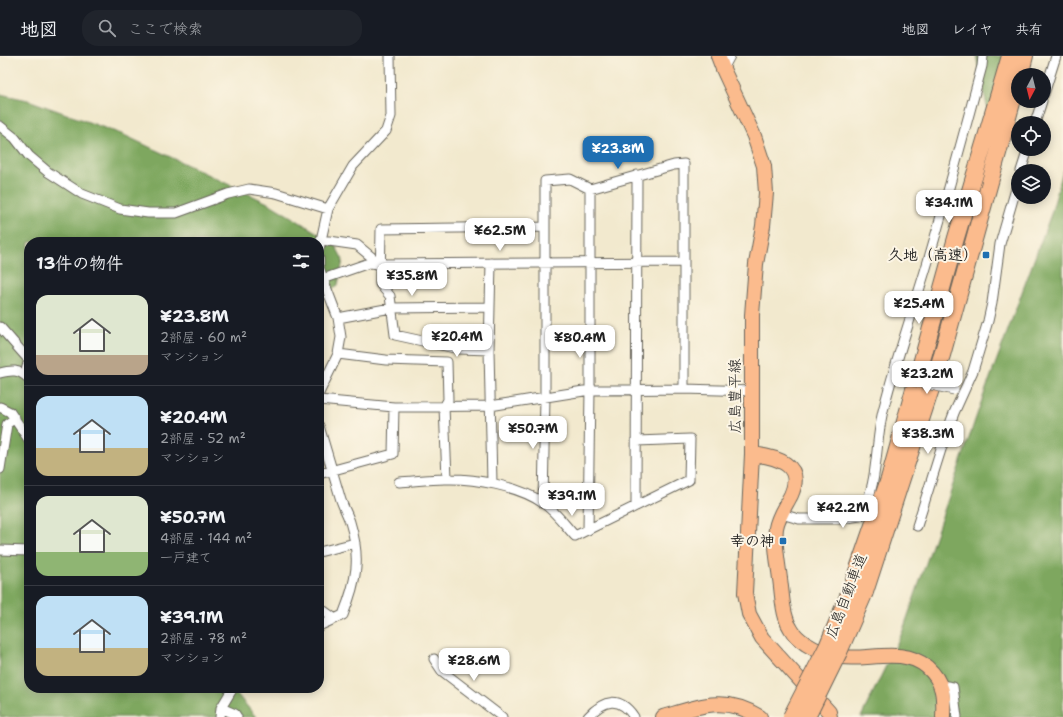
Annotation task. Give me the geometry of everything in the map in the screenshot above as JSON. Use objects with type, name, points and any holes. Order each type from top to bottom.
[{"type":"highway","name":"広島自動車道","points":[[807,717],[839,652],[858,591],[955,243],[1010,56]]},
{"type":"highway","points":[[1022,68],[1025,56]]},
{"type":"highway","name":"広島自動車道","points":[[791,717],[858,591],[901,483],[942,354],[1011,106]]},
{"type":"main road","name":"広島豊平線","points":[[721,62],[754,136],[764,166],[766,193],[763,226],[756,264],[752,315],[752,454],[745,593],[748,614],[762,638],[829,712],[830,717]]},
{"type":"main road","points":[[752,454],[780,459],[792,470],[794,477],[792,493],[776,526],[784,607],[786,619],[791,630],[801,640],[813,648],[833,656],[898,656],[912,659],[923,664],[934,673],[940,685],[944,698],[943,717]]},
{"type":"main road","points":[[663,717],[707,704],[728,705],[751,711],[760,717]]},
{"type":"street","points":[[322,237],[328,209],[353,166],[386,131],[391,116],[390,56]]},
{"type":"street","points":[[721,62],[730,56]]},
{"type":"street","points":[[781,514],[799,519],[840,519],[860,516],[866,507],[873,483],[881,417],[892,374],[929,257],[982,66],[983,56]]},
{"type":"street","points":[[1051,72],[1056,56]]},
{"type":"street","points":[[0,126],[15,138],[29,156],[48,172],[82,194],[120,209],[148,213],[176,213],[228,194],[249,189],[276,193],[328,209]]},
{"type":"street","points":[[543,503],[545,397],[545,181],[570,179],[590,189],[674,165],[684,164],[684,389]]},
{"type":"street","points":[[636,506],[637,175]]},
{"type":"street","points":[[588,530],[590,189]]},
{"type":"street","points":[[917,526],[958,392],[973,371],[988,321],[1000,244],[1012,204]]},
{"type":"street","points":[[489,350],[459,348],[395,335],[390,296],[380,284],[381,229],[545,227]]},
{"type":"street","points":[[324,245],[357,245],[380,264]]},
{"type":"street","points":[[491,262],[489,350],[492,483]]},
{"type":"street","points":[[324,279],[369,263],[684,262]]},
{"type":"street","points":[[324,282],[338,318],[341,337],[338,354],[324,383]]},
{"type":"street","points":[[338,318],[391,308],[490,307]]},
{"type":"street","points":[[0,328],[24,354]]},
{"type":"street","points":[[338,354],[386,360],[447,362],[448,400],[444,406],[447,478]]},
{"type":"street","points":[[0,373],[12,370],[22,372],[24,374]]},
{"type":"street","points":[[892,374],[904,379],[958,392]]},
{"type":"street","points":[[324,400],[394,407],[490,406],[590,390],[684,389],[753,391]]},
{"type":"street","points":[[0,407],[10,412],[24,432]]},
{"type":"street","points":[[324,473],[393,454],[394,407]]},
{"type":"street","points":[[0,469],[7,424],[15,418]]},
{"type":"street","points":[[399,482],[447,478],[492,483],[523,492],[543,503],[575,536],[689,480],[690,439],[637,441]]},
{"type":"street","points":[[324,442],[340,498],[350,522],[355,543],[357,563],[352,592],[343,614],[324,624]]},
{"type":"street","points":[[324,551],[355,543]]},
{"type":"street","points":[[0,550],[24,551]]},
{"type":"street","points":[[324,611],[335,619]]},
{"type":"street","points":[[434,660],[442,671],[502,717]]},
{"type":"street","points":[[940,685],[953,687],[957,717]]},
{"type":"street","points":[[231,693],[221,713],[235,714],[237,717]]},
{"type":"street","points":[[588,717],[603,704],[616,701],[628,708],[634,717]]},
{"type":"green space","points":[[976,56],[1004,56],[989,115]]},
{"type":"green space","points":[[0,94],[28,100],[124,135],[270,204],[334,243],[343,260],[338,285],[324,295],[324,237],[24,237],[24,693],[236,693],[256,717],[0,717]]},
{"type":"green space","points":[[1063,171],[1063,717],[861,717],[902,633],[983,397],[1051,214]]},
{"type":"place","name":"久地（高速）","points":[[986,255]]},
{"type":"place","name":"幸の神","points":[[783,541]]}]
